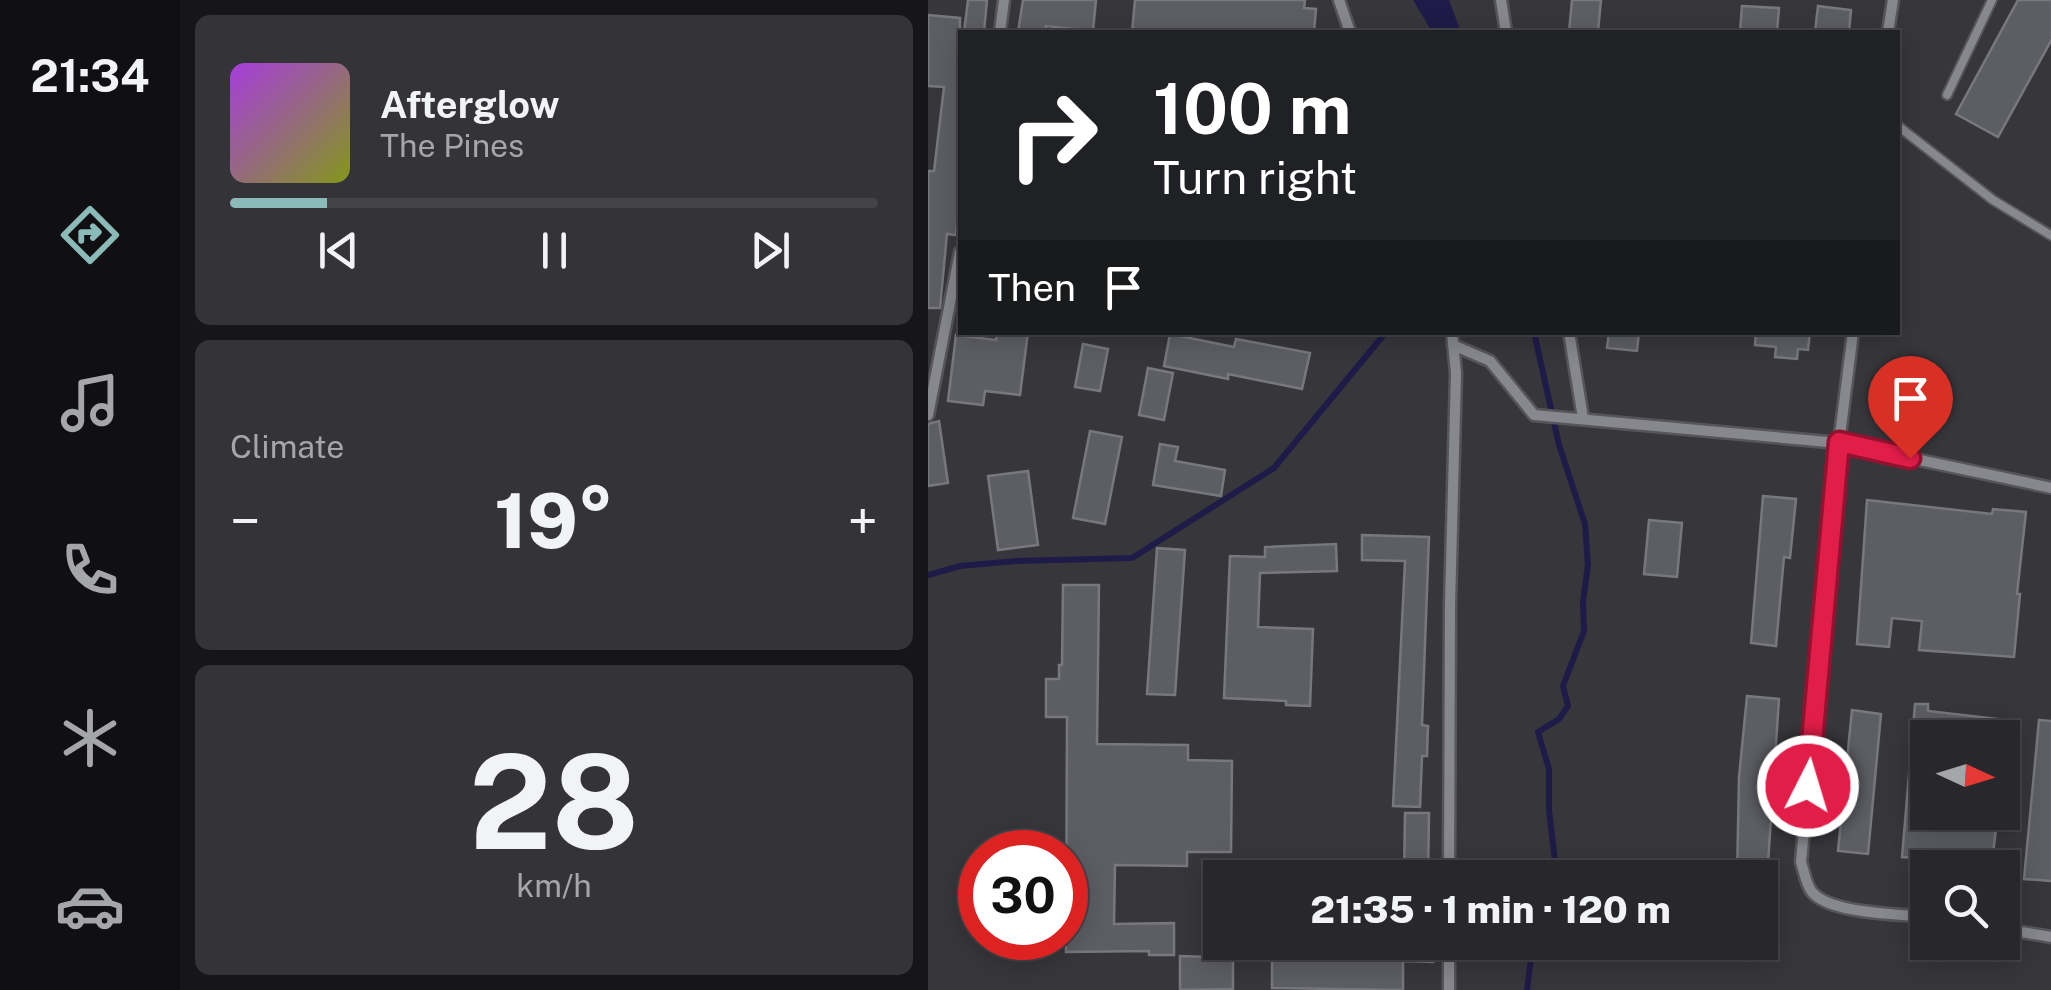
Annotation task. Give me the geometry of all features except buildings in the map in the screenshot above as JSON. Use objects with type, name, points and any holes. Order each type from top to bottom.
[{"type":"street","points":[[1000,30],[1004,0]]},
{"type":"street","points":[[1339,0],[1349,30]]},
{"type":"street","points":[[1501,0],[1506,30]]},
{"type":"street","points":[[1888,30],[1893,0]]},
{"type":"street","points":[[928,416],[958,262]]},
{"type":"street","points":[[1449,860],[1456,373],[1452,335]]},
{"type":"street","points":[[1569,335],[1580,418]]},
{"type":"street","points":[[1853,335],[1839,442],[1801,862],[1810,891],[1823,901],[1846,908],[1910,916]]},
{"type":"street","points":[[1453,345],[1490,361],[1534,415],[1839,442],[2052,488]]},
{"type":"street","points":[[2020,932],[2052,937]]},
{"type":"street","points":[[1448,990],[1449,960]]},
{"type":"lane","points":[[1947,95],[1992,0]]},
{"type":"lane","points":[[1900,128],[1993,200],[2052,236]]},
{"type":"shaded area","points":[[1413,0],[1449,0],[1460,30],[1431,30]]},
{"type":"waterway","points":[[928,575],[960,566],[1016,561],[1132,558],[1274,468],[1384,335]]},
{"type":"waterway","points":[[1535,335],[1559,445],[1585,524],[1588,565],[1584,631],[1563,686],[1568,706],[1559,719],[1538,732],[1549,769],[1555,860]]},
{"type":"waterway","points":[[1527,990],[1531,960]]},
{"type":"route","points":[[1808,786],[1839,442],[1910,458]]}]
